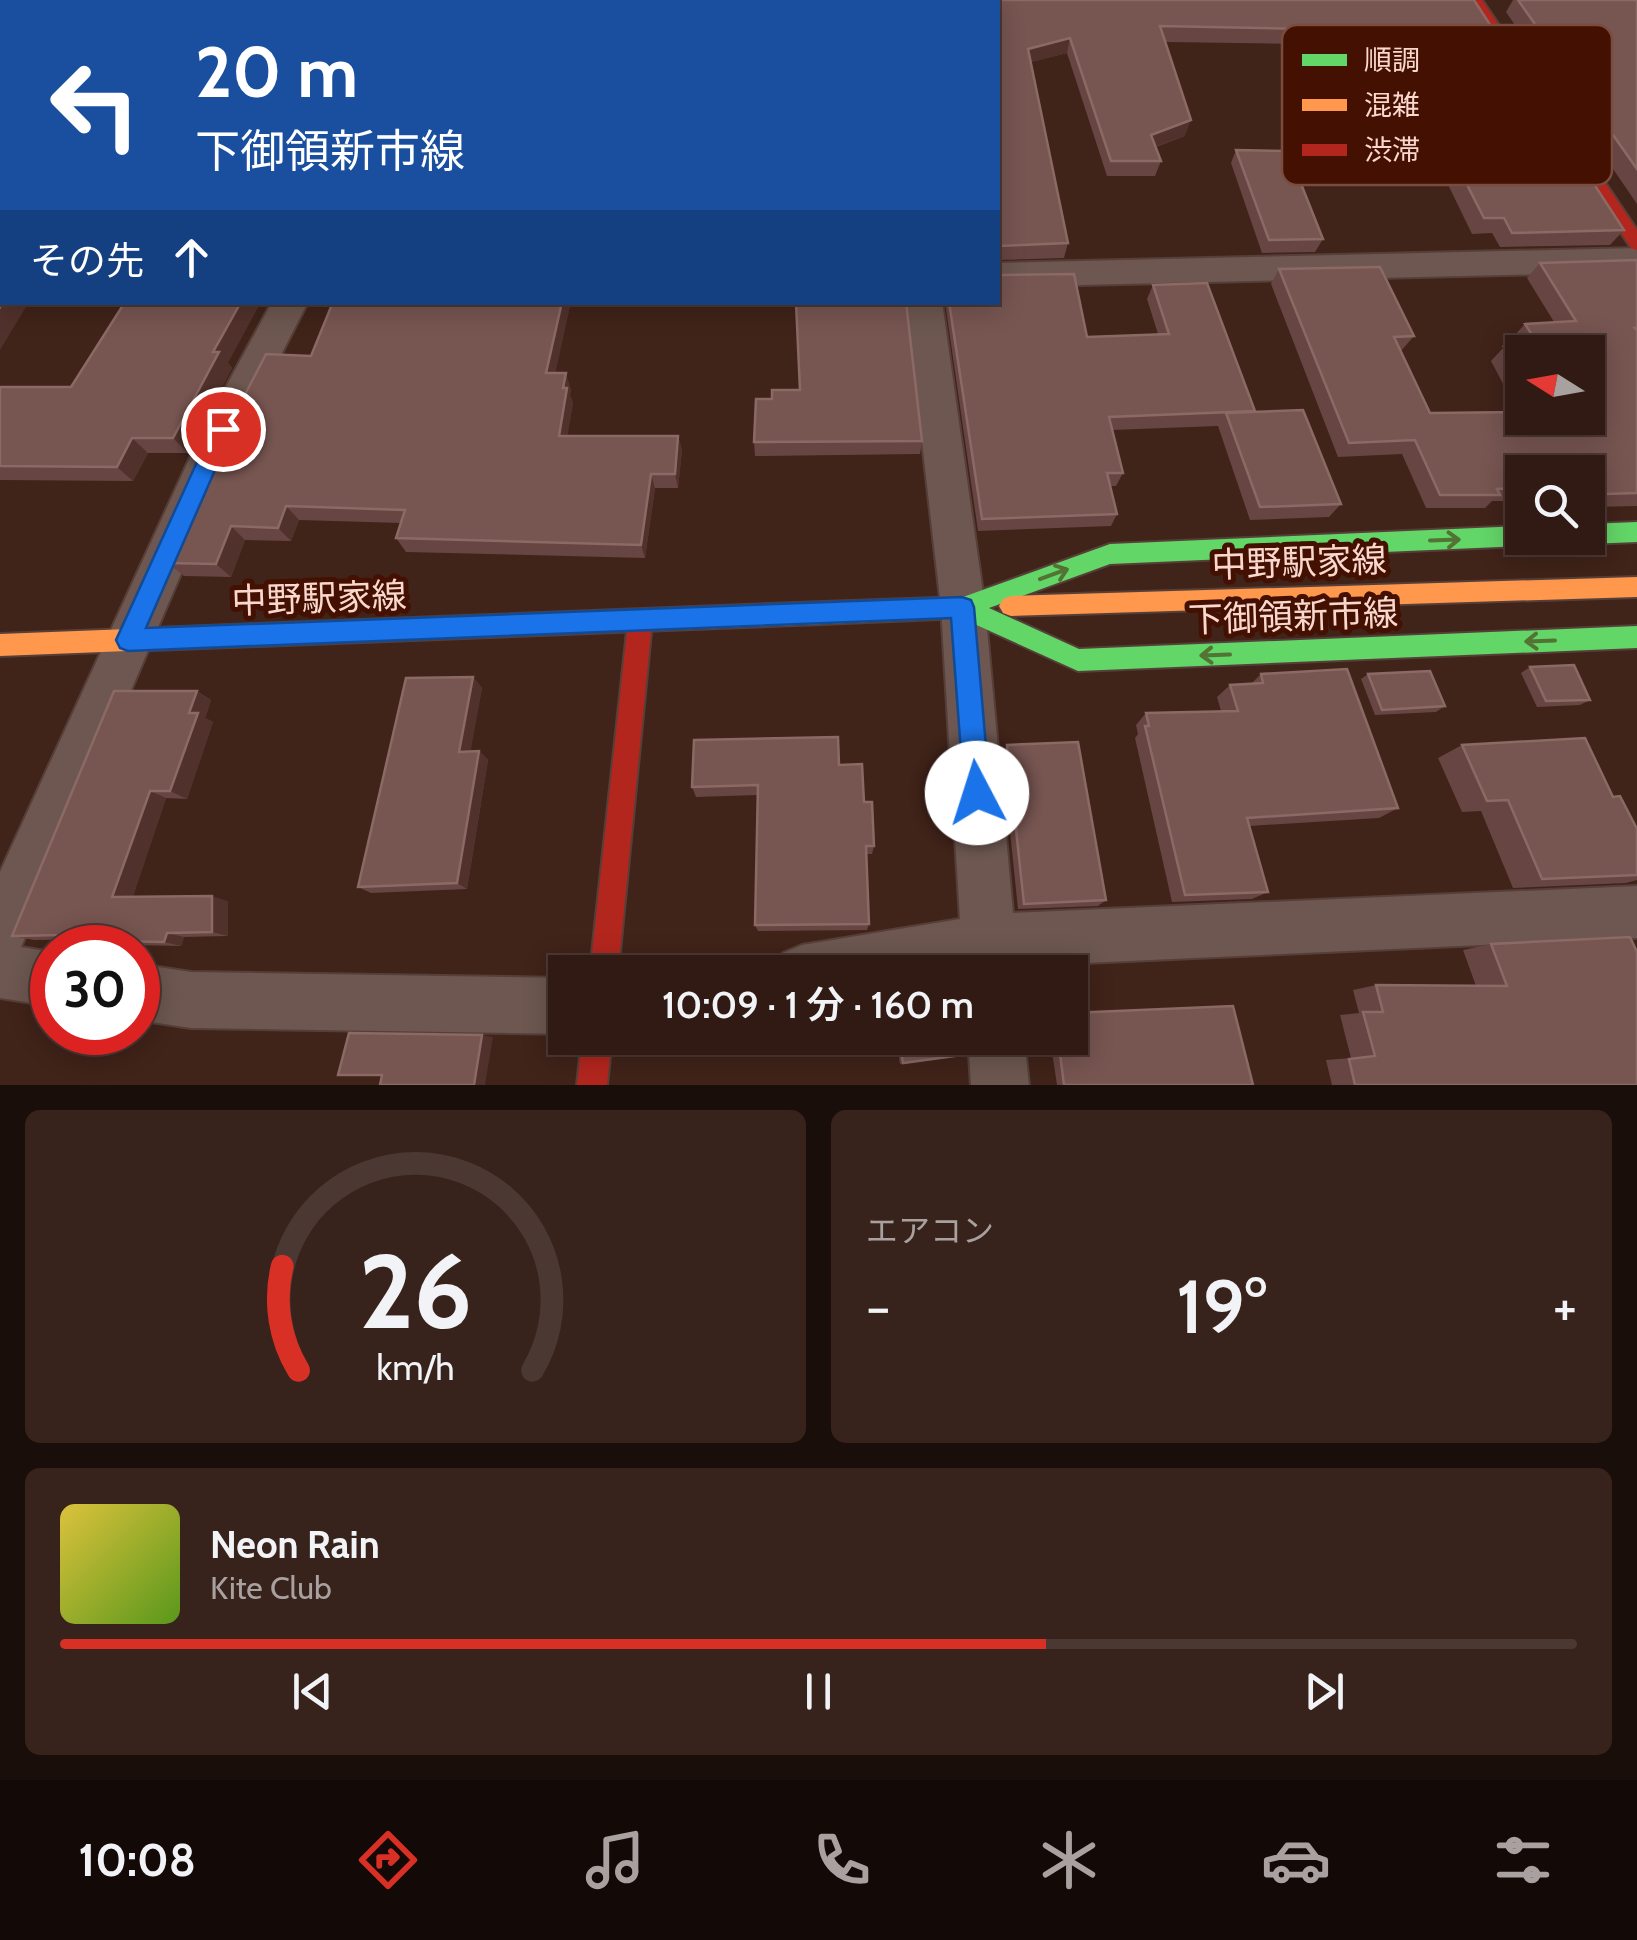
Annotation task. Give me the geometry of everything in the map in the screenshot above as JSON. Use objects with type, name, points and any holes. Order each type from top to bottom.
[{"type":"main road","points":[[1475,0],[1492,25]]},
{"type":"main road","points":[[1598,185],[1637,244]]},
{"type":"main road","points":[[1605,533],[1637,532]]},
{"type":"main road","name":"下御領新市線","points":[[640,622],[962,607],[1110,554],[1505,537]]},
{"type":"main road","name":"中野駅家線","points":[[962,607],[1637,587]]},
{"type":"main road","name":"下御領新市線","points":[[962,607],[1078,660],[1637,637]]},
{"type":"main road","points":[[606,955],[640,622]]},
{"type":"main road","name":"中野駅家線","points":[[0,645],[640,622]]},
{"type":"main road","points":[[592,1085],[595,1055]]},
{"type":"street","points":[[1000,275],[1637,260]]},
{"type":"street","points":[[0,932],[223,429],[288,305]]},
{"type":"street","points":[[924,305],[962,607],[990,955]]},
{"type":"street","points":[[1019,955],[1637,912]]},
{"type":"street","points":[[0,972],[30,976]]},
{"type":"street","points":[[160,994],[211,1000],[548,1006]]},
{"type":"street","points":[[997,1055],[1000,1085]]},
{"type":"building","points":[[1000,0],[1474,0],[1490,25],[1160,26],[1191,120],[1151,135],[1161,161],[1111,161],[1070,38],[1028,49],[1068,243],[1000,246]]},
{"type":"building","points":[[1518,0],[1637,0],[1637,169],[1612,133],[1612,25],[1536,25]]},
{"type":"building","points":[[1236,150],[1282,151],[1282,185],[1302,185],[1323,239],[1269,240]]},
{"type":"building","points":[[1467,185],[1595,185],[1624,230],[1512,233],[1504,218],[1484,218]]},
{"type":"building","points":[[1637,260],[1637,493],[1605,494],[1605,455],[1505,455],[1505,489],[1497,489],[1500,495],[1440,495],[1415,440],[1349,443],[1279,269],[1380,267],[1414,336],[1394,337],[1430,413],[1505,412],[1505,435],[1605,435],[1605,335],[1532,335],[1525,324],[1576,321],[1540,263]]},
{"type":"building","points":[[1074,274],[1087,337],[1169,334],[1153,285],[1207,283],[1255,411],[1109,417],[1123,473],[1107,473],[1117,514],[982,519],[949,305],[1000,305],[1000,275]]},
{"type":"building","points":[[123,305],[239,305],[173,438],[132,438],[117,467],[0,466],[0,387],[71,387]]},
{"type":"building","points":[[332,305],[561,305],[546,373],[566,373],[559,436],[678,436],[675,474],[651,474],[641,545],[396,538],[405,510],[286,506],[278,528],[231,526],[216,564],[168,563],[266,354],[311,356]]},
{"type":"building","points":[[796,305],[906,305],[922,441],[754,442],[756,399],[772,399],[772,390],[800,390]]},
{"type":"building","points":[[1303,410],[1341,504],[1260,507],[1226,413]]},
{"type":"building","points":[[1574,665],[1590,700],[1546,701],[1530,667]]},
{"type":"building","points":[[1347,669],[1398,808],[1247,818],[1268,892],[1185,895],[1145,726],[1149,726],[1146,713],[1238,711],[1230,685],[1263,683],[1261,674]]},
{"type":"building","points":[[1430,671],[1445,706],[1382,710],[1368,674]]},
{"type":"building","points":[[473,677],[459,752],[479,751],[457,883],[358,887],[406,678]]},
{"type":"building","points":[[114,691],[197,691],[189,713],[198,713],[170,791],[150,791],[112,897],[212,896],[212,932],[167,933],[164,942],[160,942],[160,925],[30,925],[30,936],[12,936]]},
{"type":"building","points":[[838,737],[839,765],[862,764],[864,802],[872,802],[874,846],[866,846],[869,924],[755,925],[758,785],[692,787],[694,740]]},
{"type":"building","points":[[1585,738],[1613,797],[1620,796],[1637,829],[1637,875],[1542,879],[1508,800],[1487,801],[1462,745]]},
{"type":"building","points":[[1078,742],[1106,900],[1024,904],[1007,745]]},
{"type":"building","points":[[1630,937],[1637,952],[1637,1085],[1355,1085],[1349,1059],[1375,1056],[1363,1012],[1383,1012],[1376,985],[1507,986],[1491,944]]},
{"type":"building","points":[[1233,1006],[1253,1085],[1064,1085],[1060,1055],[1088,1055],[1088,1012]]},
{"type":"building","points":[[349,1033],[482,1035],[474,1085],[380,1085],[382,1075],[338,1075]]},
{"type":"building","points":[[902,1055],[963,1055],[903,1063]]},
{"type":"traffic: fast","points":[[1605,533],[1637,532]]},
{"type":"traffic: fast","points":[[823,613],[963,607],[1110,554],[1505,537]]},
{"type":"traffic: fast","points":[[963,607],[1078,660],[1637,637]]},
{"type":"traffic: slow","points":[[1011,606],[1637,587]]},
{"type":"traffic: slow","points":[[0,645],[823,613]]},
{"type":"traffic: jam","points":[[1475,0],[1492,25]]},
{"type":"traffic: jam","points":[[1598,185],[1637,244]]},
{"type":"traffic: jam","points":[[606,955],[640,622]]},
{"type":"traffic: jam","points":[[592,1085],[595,1055]]},
{"type":"route","points":[[223,429],[128,640],[962,607],[977,793]]}]
